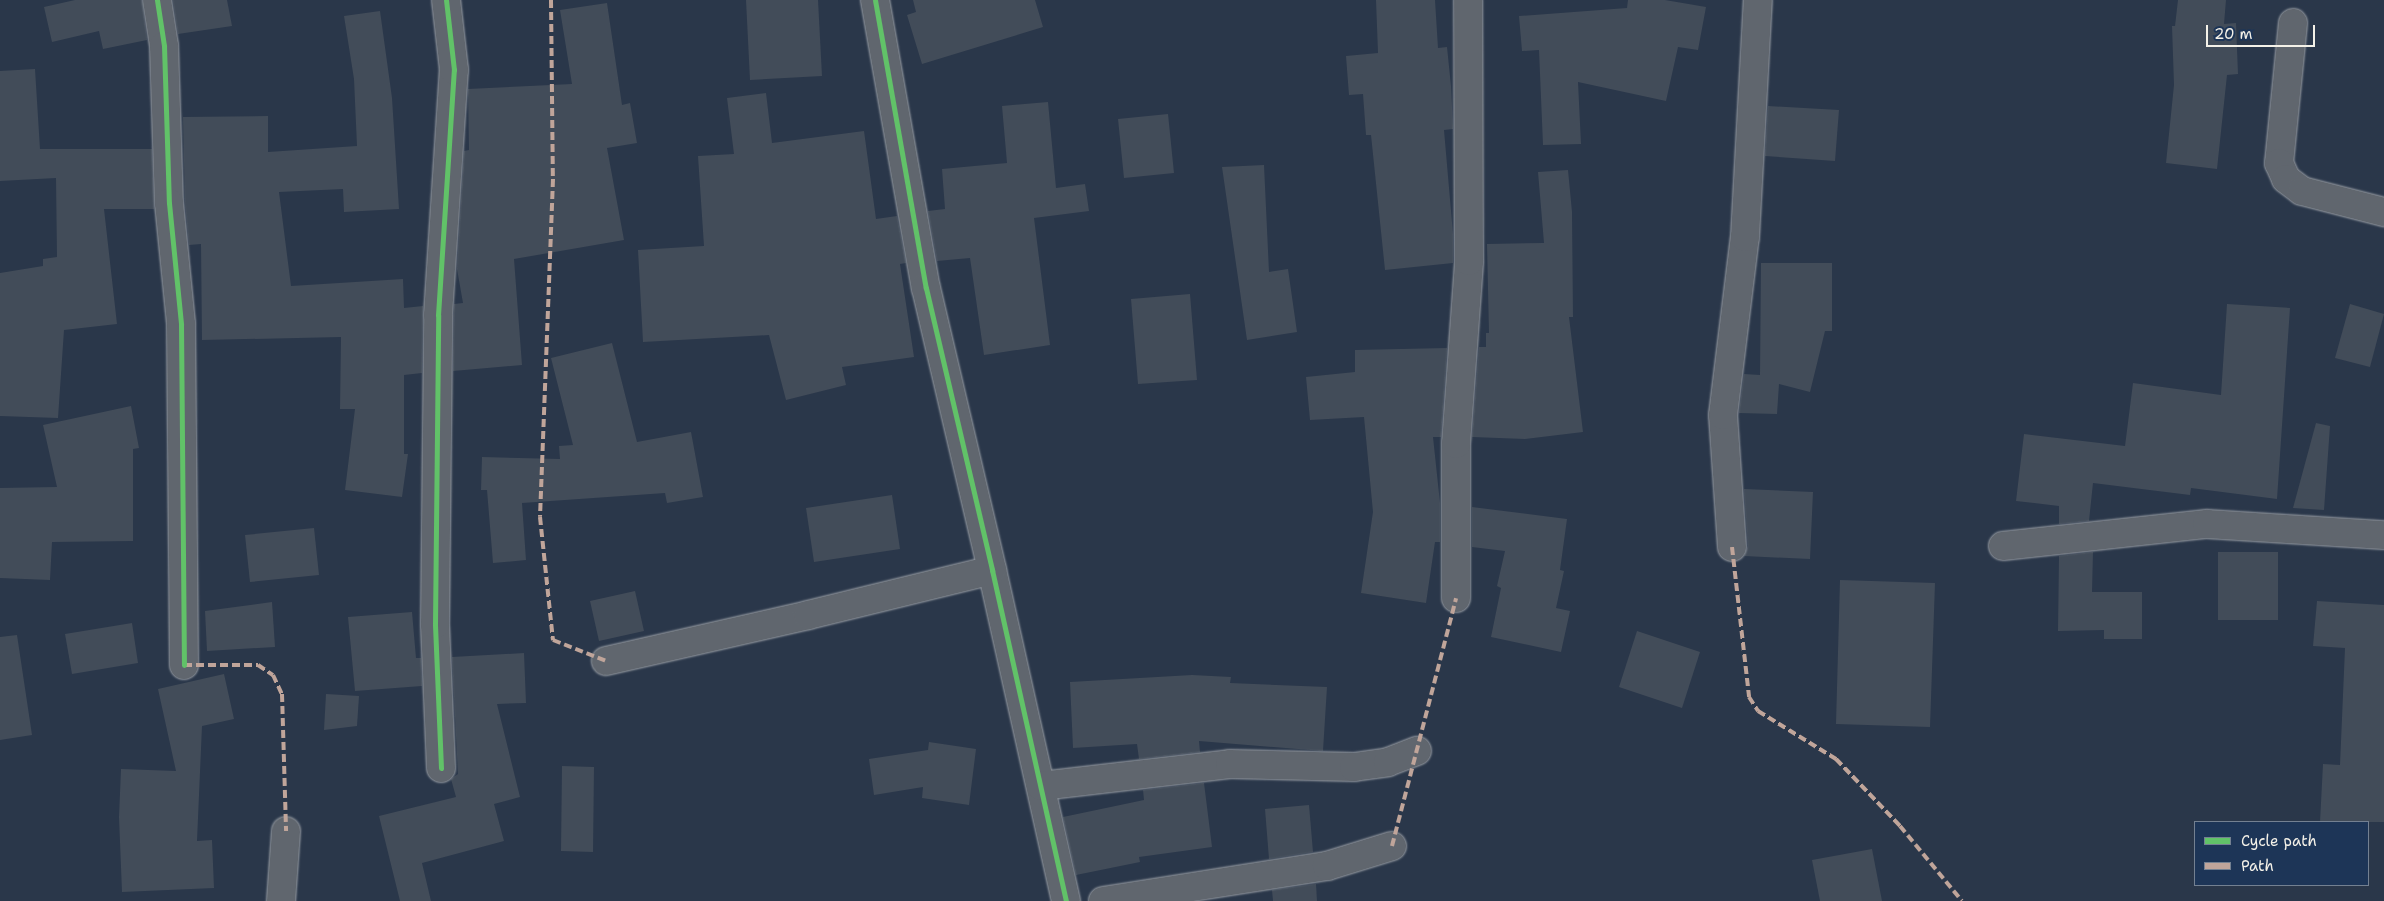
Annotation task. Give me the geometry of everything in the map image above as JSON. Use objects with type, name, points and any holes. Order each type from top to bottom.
[{"type":"street","points":[[157,0],[164,46],[169,203],[181,324],[184,665]]},
{"type":"street","points":[[441,768],[434,624],[438,315],[454,70],[446,0]]},
{"type":"street","points":[[876,0],[926,288],[992,570],[1066,901]]},
{"type":"street","points":[[1456,598],[1456,444],[1469,261],[1468,0]]},
{"type":"street","points":[[1732,547],[1722,416],[1745,237],[1758,0]]},
{"type":"street","points":[[2293,23],[2279,163],[2286,179],[2302,191],[2384,212]]},
{"type":"street","points":[[2003,546],[2207,524],[2384,535]]},
{"type":"street","points":[[606,661],[808,615],[992,570]]},
{"type":"street","points":[[1041,786],[1230,764],[1354,767],[1388,762],[1417,751]]},
{"type":"street","points":[[281,901],[286,831]]},
{"type":"street","points":[[1103,901],[1326,866],[1392,846]]},
{"type":"building","points":[[75,0],[142,0],[147,40],[103,49],[99,31],[52,42],[44,7]]},
{"type":"building","points":[[173,0],[227,0],[232,26],[178,34]]},
{"type":"building","points":[[746,0],[818,0],[822,76],[750,80]]},
{"type":"building","points":[[913,0],[1035,0],[1043,27],[922,64],[907,15],[916,12]]},
{"type":"building","points":[[1376,0],[1435,0],[1438,48],[1447,47],[1451,86],[1453,129],[1444,130],[1453,234],[1453,263],[1385,270],[1371,135],[1366,135],[1363,94],[1349,95],[1346,56],[1378,53]]},
{"type":"building","points":[[1628,0],[1665,0],[1706,7],[1698,50],[1678,47],[1666,101],[1578,82],[1581,144],[1543,145],[1539,50],[1522,51],[1519,16],[1627,8]]},
{"type":"building","points":[[2178,0],[2226,0],[2224,24],[2236,23],[2238,74],[2227,75],[2217,169],[2166,163],[2174,85],[2172,26],[2175,26]]},
{"type":"building","points":[[607,3],[622,105],[630,103],[637,143],[607,148],[624,240],[514,259],[522,365],[453,371],[454,304],[463,303],[457,269],[464,151],[469,150],[468,89],[572,84],[560,10]]},
{"type":"building","points":[[380,11],[392,98],[399,209],[344,212],[343,189],[279,192],[291,286],[403,279],[404,308],[423,306],[422,373],[404,375],[404,454],[408,454],[402,497],[345,490],[355,409],[340,409],[341,337],[202,340],[201,244],[189,245],[185,202],[183,117],[268,116],[268,152],[357,146],[354,79],[344,16]]},
{"type":"building","points":[[35,69],[40,149],[152,149],[154,209],[104,209],[117,324],[64,330],[58,418],[0,416],[0,273],[43,266],[43,259],[57,257],[56,178],[0,181],[0,71]]},
{"type":"building","points":[[766,93],[772,143],[864,131],[876,219],[897,216],[906,263],[900,264],[914,357],[842,367],[846,385],[786,400],[769,335],[643,342],[638,250],[704,246],[698,156],[734,154],[727,98]]},
{"type":"building","points":[[1048,102],[1056,188],[1085,184],[1089,211],[1034,218],[1050,345],[984,355],[970,258],[937,261],[928,211],[945,209],[942,169],[1007,163],[1002,106]]},
{"type":"building","points":[[1768,106],[1839,110],[1835,161],[1765,156]]},
{"type":"building","points":[[1168,114],[1174,173],[1124,178],[1118,119]]},
{"type":"building","points":[[1264,165],[1269,272],[1288,269],[1297,332],[1247,340],[1222,167]]},
{"type":"building","points":[[1568,170],[1572,212],[1573,317],[1569,317],[1583,432],[1525,439],[1472,437],[1479,347],[1486,347],[1486,333],[1489,333],[1487,244],[1544,243],[1538,172]]},
{"type":"building","points":[[1761,263],[1832,263],[1832,331],[1825,331],[1810,392],[1779,384],[1777,414],[1739,413],[1744,374],[1760,375]]},
{"type":"building","points":[[1190,294],[1197,380],[1138,384],[1131,299]]},
{"type":"building","points":[[2227,304],[2290,308],[2277,499],[2191,488],[2190,495],[2093,483],[2089,521],[2059,524],[2059,506],[2016,501],[2024,434],[2125,446],[2133,383],[2221,395]]},
{"type":"building","points":[[2350,304],[2384,314],[2370,367],[2335,358]]},
{"type":"building","points":[[612,343],[637,442],[691,432],[703,497],[667,503],[665,493],[522,503],[526,560],[493,563],[487,490],[481,490],[482,457],[560,459],[559,446],[573,445],[551,358]]},
{"type":"building","points":[[1447,348],[1441,437],[1433,437],[1440,503],[1440,542],[1435,542],[1426,603],[1361,593],[1373,512],[1364,417],[1310,420],[1306,377],[1355,372],[1355,350]]},
{"type":"building","points":[[131,406],[139,448],[133,449],[133,541],[52,542],[50,580],[0,578],[0,488],[57,487],[43,425]]},
{"type":"building","points":[[2316,423],[2330,426],[2324,510],[2293,508]]},
{"type":"building","points":[[1744,489],[1813,492],[1810,559],[1744,556],[1748,546]]},
{"type":"building","points":[[892,495],[900,549],[814,562],[806,508]]},
{"type":"building","points":[[1472,507],[1567,519],[1560,570],[1564,571],[1556,608],[1570,611],[1561,652],[1491,637],[1501,588],[1497,586],[1505,551],[1472,547]]},
{"type":"building","points":[[314,528],[319,575],[250,582],[245,535]]},
{"type":"building","points":[[2093,552],[2092,592],[2142,592],[2142,639],[2104,639],[2104,630],[2058,631],[2059,556]]},
{"type":"building","points":[[2218,552],[2278,552],[2278,620],[2218,620]]},
{"type":"building","points":[[1840,580],[1935,583],[1930,727],[1836,724]]},
{"type":"building","points":[[635,591],[644,631],[599,641],[590,601]]},
{"type":"building","points":[[2317,601],[2384,605],[2384,822],[2320,821],[2323,764],[2340,765],[2345,648],[2313,646]]},
{"type":"building","points":[[272,602],[275,647],[207,651],[205,611]]},
{"type":"building","points":[[412,612],[416,658],[421,658],[422,686],[355,691],[348,617]]},
{"type":"building","points":[[132,623],[138,663],[72,674],[65,634]]},
{"type":"building","points":[[1637,631],[1700,652],[1682,708],[1619,687]]},
{"type":"building","points":[[17,635],[32,735],[0,740],[0,637]]},
{"type":"building","points":[[524,653],[526,703],[497,704],[520,797],[494,804],[504,841],[422,863],[431,901],[400,901],[379,816],[456,797],[451,779],[458,774],[452,657]]},
{"type":"building","points":[[224,674],[234,719],[202,726],[197,841],[212,840],[214,888],[122,892],[119,817],[121,769],[176,771],[158,689]]},
{"type":"building","points":[[1192,675],[1231,677],[1230,683],[1327,687],[1323,751],[1199,741],[1200,752],[1139,759],[1137,744],[1073,748],[1070,682]]},
{"type":"building","points":[[326,694],[359,696],[357,726],[324,730]]},
{"type":"building","points":[[929,742],[976,749],[969,805],[922,798],[923,787],[874,795],[869,759],[928,750]]},
{"type":"building","points":[[562,766],[594,767],[593,852],[561,851]]},
{"type":"building","points":[[1204,783],[1212,847],[1139,857],[1140,862],[1076,875],[1063,817],[1144,800],[1143,790]]},
{"type":"building","points":[[1309,805],[1313,852],[1269,859],[1265,809]]},
{"type":"building","points":[[1872,849],[1882,901],[1820,901],[1812,860]]},
{"type":"building","points":[[1316,884],[1317,901],[1273,901],[1272,890]]},
{"type":"marked path","points":[[551,0],[553,179],[540,517],[553,640],[606,661]]},
{"type":"marked path","points":[[1732,547],[1749,697],[1758,711],[1836,759],[1900,826],[1962,901]]},
{"type":"marked path","points":[[1392,846],[1456,598]]},
{"type":"marked path","points":[[184,665],[258,665],[273,675],[282,694],[286,831]]},
{"type":"cycle path","points":[[157,0],[164,46],[169,203],[181,324],[184,665]]},
{"type":"cycle path","points":[[441,768],[435,624],[438,315],[454,70],[446,0]]},
{"type":"cycle path","points":[[875,0],[926,288],[992,570],[1066,901]]}]
